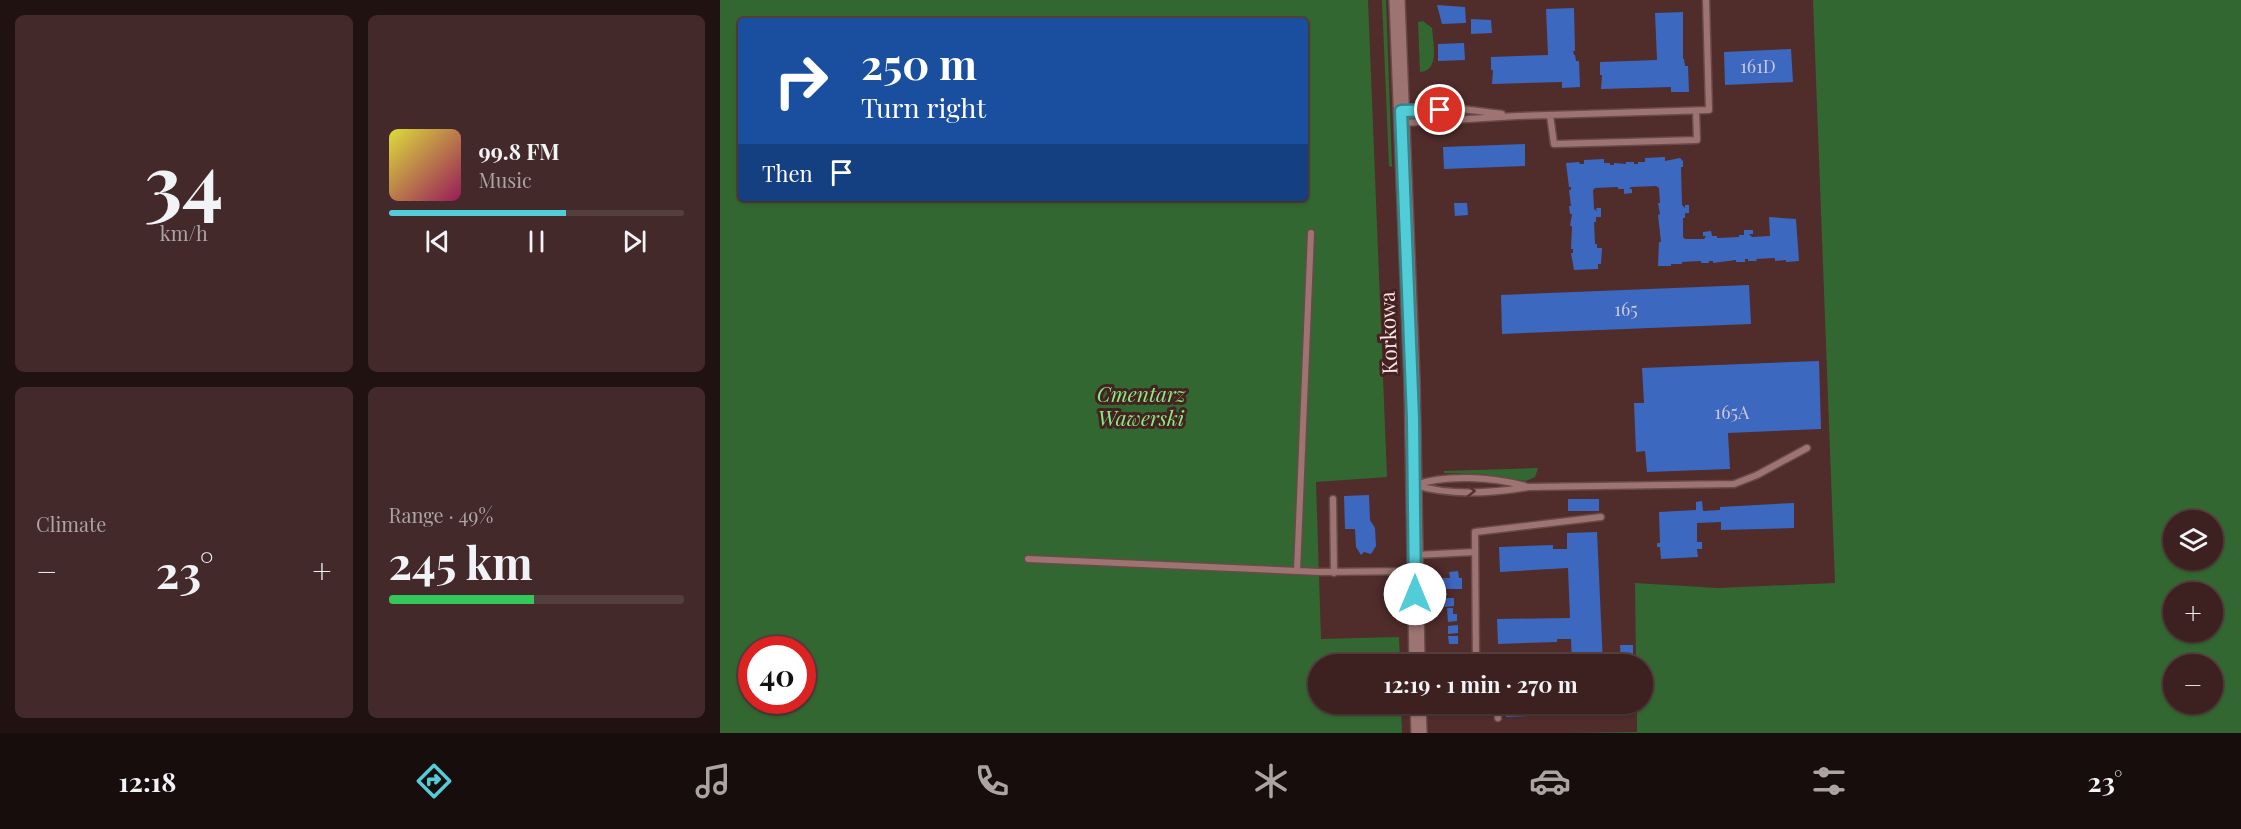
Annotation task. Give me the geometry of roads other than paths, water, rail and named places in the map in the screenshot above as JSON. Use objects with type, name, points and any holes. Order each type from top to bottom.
[{"type":"street","name":"Korkowa","points":[[1397,0],[1415,485],[1414,571],[1417,654]]},
{"type":"street","points":[[1418,714],[1419,733]]},
{"type":"lane","points":[[1401,117],[1709,110],[1706,0]]},
{"type":"lane","points":[[1401,117],[1462,109],[1517,116]]},
{"type":"lane","points":[[1550,115],[1554,144],[1697,140],[1696,111]]},
{"type":"lane","points":[[1297,571],[1311,233]]},
{"type":"lane","points":[[1415,485],[1435,491],[1507,491],[1528,487],[1734,484],[1757,475],[1807,448]]},
{"type":"lane","points":[[1415,485],[1435,479],[1473,479],[1506,481],[1528,487]]},
{"type":"lane","points":[[1333,499],[1334,573]]},
{"type":"lane","points":[[1476,654],[1475,532],[1601,517]]},
{"type":"lane","points":[[1415,555],[1475,552]]},
{"type":"lane","points":[[1028,559],[1334,573],[1414,571]]},
{"type":"lane","points":[[1498,714],[1498,718]]},
{"type":"park label","name":"Cmentarz Wawerski","points":[[1141,407]]}]
